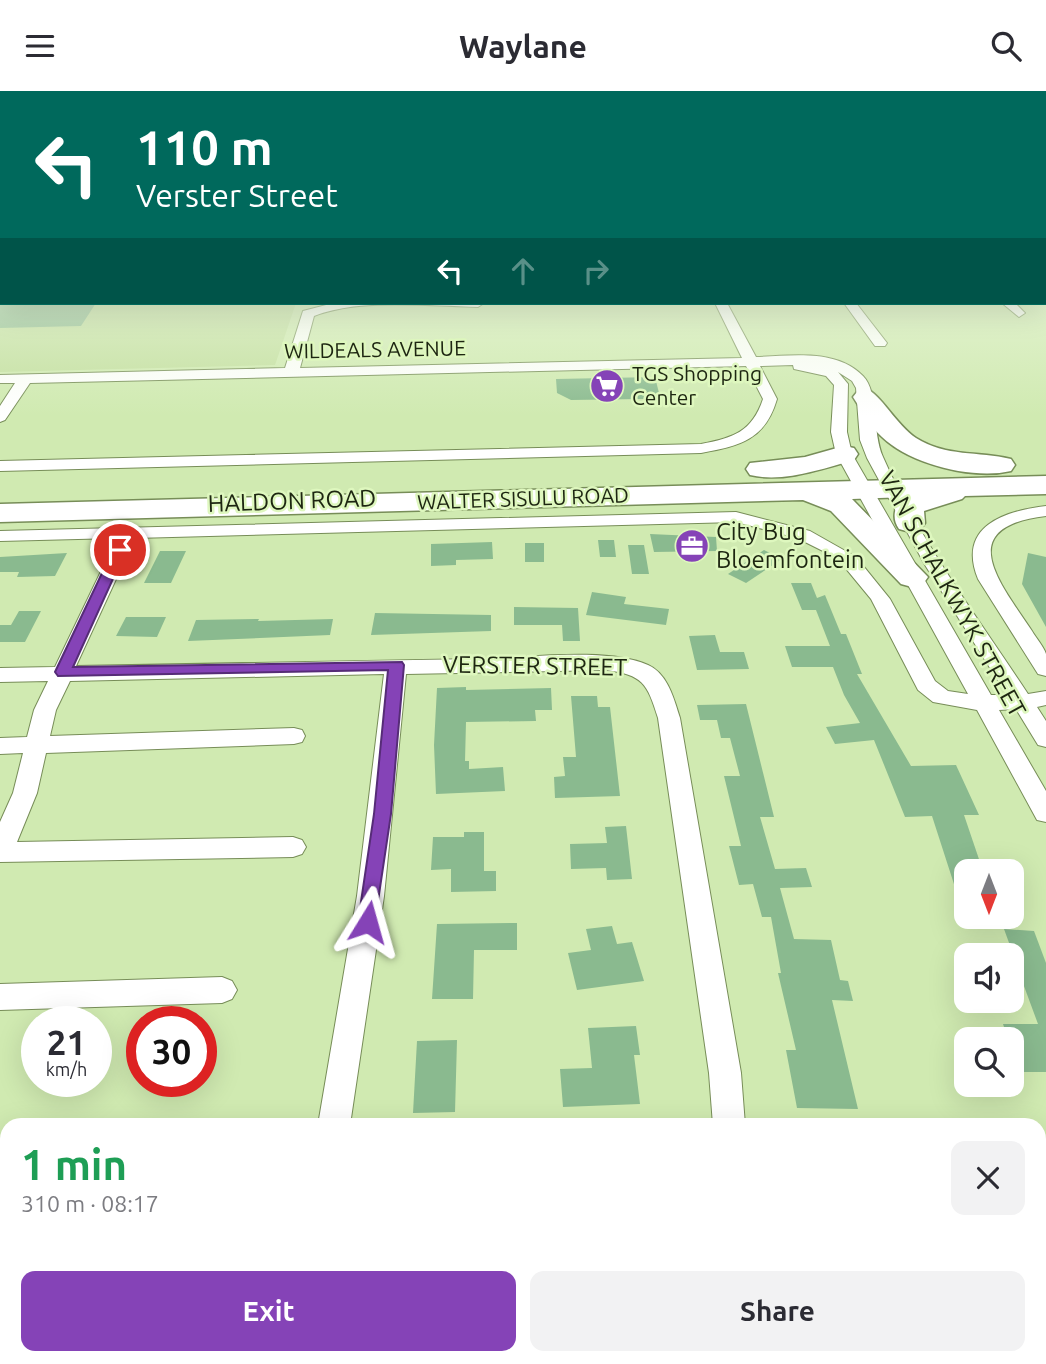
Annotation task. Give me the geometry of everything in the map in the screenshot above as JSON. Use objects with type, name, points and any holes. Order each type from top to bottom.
[{"type":"highway","points":[[866,397],[885,428],[897,439],[925,453],[951,461],[1041,477]]},
{"type":"highway","name":"WALTER SISULU ROAD","points":[[0,513],[804,491],[867,476]]},
{"type":"highway","points":[[910,523],[910,508],[918,502],[1041,477]]},
{"type":"highway","name":"WALTER SISULU ROAD","points":[[0,494],[607,478],[1041,477]]},
{"type":"highway","points":[[804,491],[841,505],[912,577]]},
{"type":"street","points":[[291,373],[307,314],[316,309],[344,305]]},
{"type":"street","name":"HALDON ROAD","points":[[0,467],[695,450],[746,435],[762,424],[769,411],[770,399],[761,378],[722,305]]},
{"type":"street","points":[[852,305],[880,343]]},
{"type":"street","points":[[1010,305],[1019,313]]},
{"type":"street","points":[[741,342],[783,356],[818,360],[855,374],[866,389],[867,476]]},
{"type":"street","points":[[751,363],[818,360]]},
{"type":"street","points":[[751,363],[793,365],[822,370],[837,377],[841,384],[839,432],[867,476]]},
{"type":"street","name":"WILDEALS AVENUE","points":[[0,379],[751,363]]},
{"type":"street","points":[[761,378],[773,370],[793,365]]},
{"type":"street","points":[[0,417],[26,378]]},
{"type":"street","name":"VAN SCHALKWYK STREET","points":[[867,476],[910,523],[1046,739]]},
{"type":"street","name":"VAN SCHALKWYK STREET","points":[[867,476],[912,577],[1046,813]]},
{"type":"street","points":[[1046,510],[1008,520],[991,532],[978,554],[980,565],[988,579],[1046,669]]},
{"type":"street","name":"HALDON ROAD","points":[[0,536],[683,516],[736,517],[762,522],[811,538],[837,552],[860,571],[875,591],[926,685],[934,694],[951,699],[981,701],[1046,698]]},
{"type":"street","points":[[129,532],[46,710],[25,793],[0,852],[293,847]]},
{"type":"street","name":"VERSTER STREET","points":[[0,675],[396,665],[606,663],[643,670],[663,696],[669,718],[685,804],[725,1073],[728,1118]]},
{"type":"street","points":[[335,1118],[360,974],[383,814],[396,665]]},
{"type":"street","points":[[0,746],[294,736]]},
{"type":"street","points":[[0,997],[222,990]]},
{"type":"shaded area","points":[[0,305],[295,305],[275,365],[0,372]]},
{"type":"building","points":[[0,305],[95,305],[81,326],[0,328]]},
{"type":"building","name":"TGS Shopping Center","points":[[655,377],[659,393],[643,399],[571,400],[557,393],[556,379]]},
{"type":"building","name":"City Bug Bloemfontein","points":[[650,534],[716,537],[717,551],[654,552]]},
{"type":"building","points":[[598,540],[614,540],[616,557],[600,557]]},
{"type":"building","points":[[492,542],[493,559],[456,560],[456,565],[431,566],[431,544]]},
{"type":"building","points":[[525,543],[544,543],[544,562],[525,562]]},
{"type":"building","points":[[628,545],[644,545],[649,574],[632,574]]},
{"type":"building","points":[[764,550],[782,559],[746,583],[728,574]]},
{"type":"building","points":[[160,551],[186,551],[171,583],[144,583]]},
{"type":"building","points":[[67,553],[55,576],[17,577],[19,572],[0,572],[0,557]]},
{"type":"building","points":[[1028,553],[1046,557],[1046,627],[1022,584]]},
{"type":"building","points":[[791,583],[811,583],[817,598],[825,595],[841,634],[846,634],[862,674],[857,674],[911,766],[956,765],[979,815],[964,815],[979,859],[954,859],[954,884],[932,816],[905,817],[874,740],[835,744],[826,727],[860,723],[844,695],[833,667],[792,667],[785,646],[830,646],[816,610],[802,610]]},
{"type":"building","points":[[592,592],[626,597],[624,604],[669,609],[666,625],[586,615]]},
{"type":"building","points":[[514,607],[578,608],[580,641],[563,641],[562,625],[514,625]]},
{"type":"building","points":[[19,611],[41,611],[25,642],[0,642],[0,625],[11,625]]},
{"type":"building","points":[[375,613],[491,615],[491,631],[371,635]]},
{"type":"building","points":[[126,617],[166,617],[157,637],[116,636]]},
{"type":"building","points":[[259,619],[258,621],[333,619],[330,635],[188,641],[196,620]]},
{"type":"building","points":[[715,635],[720,652],[744,652],[749,669],[697,670],[689,636]]},
{"type":"building","points":[[466,687],[466,690],[551,688],[552,710],[535,710],[536,721],[466,722],[465,761],[469,761],[469,769],[503,767],[505,791],[436,794],[434,745],[437,688]]},
{"type":"building","points":[[571,696],[597,696],[598,707],[610,707],[620,796],[555,798],[554,777],[565,776],[563,757],[576,757]]},
{"type":"building","points":[[746,704],[774,817],[760,817],[775,869],[806,868],[812,887],[780,888],[794,939],[831,940],[840,980],[848,981],[853,1001],[832,1000],[858,1109],[797,1108],[786,1050],[796,1050],[778,973],[781,973],[771,917],[762,917],[753,884],[739,885],[729,846],[741,846],[724,776],[740,776],[730,738],[721,738],[717,720],[700,720],[697,705]]},
{"type":"building","points":[[626,826],[632,879],[607,880],[606,868],[571,869],[570,844],[607,843],[605,827]]},
{"type":"building","points":[[464,832],[484,832],[484,871],[496,871],[496,891],[451,892],[451,869],[431,870],[433,837],[464,837]]},
{"type":"building","points":[[517,923],[517,950],[474,950],[473,999],[432,999],[437,924]]},
{"type":"building","points":[[612,926],[617,944],[632,942],[644,981],[577,990],[568,953],[591,950],[586,929]]},
{"type":"building","points":[[1004,929],[1034,931],[1046,963],[1046,1072],[1024,1072],[1024,1027],[1004,1027],[1003,1024],[1038,1024],[1024,986],[1024,943],[1009,943]]},
{"type":"building","points":[[636,1026],[640,1055],[634,1055],[640,1104],[563,1107],[560,1069],[592,1068],[588,1028]]},
{"type":"building","points":[[457,1040],[455,1112],[413,1113],[417,1041]]},
{"type":"place","name":"TGS Shopping Center","points":[[607,386]]},
{"type":"place","name":"City Bug Bloemfontein","points":[[692,546]]},
{"type":"route","points":[[120,550],[63,672],[396,665],[383,814],[368,922]]}]
